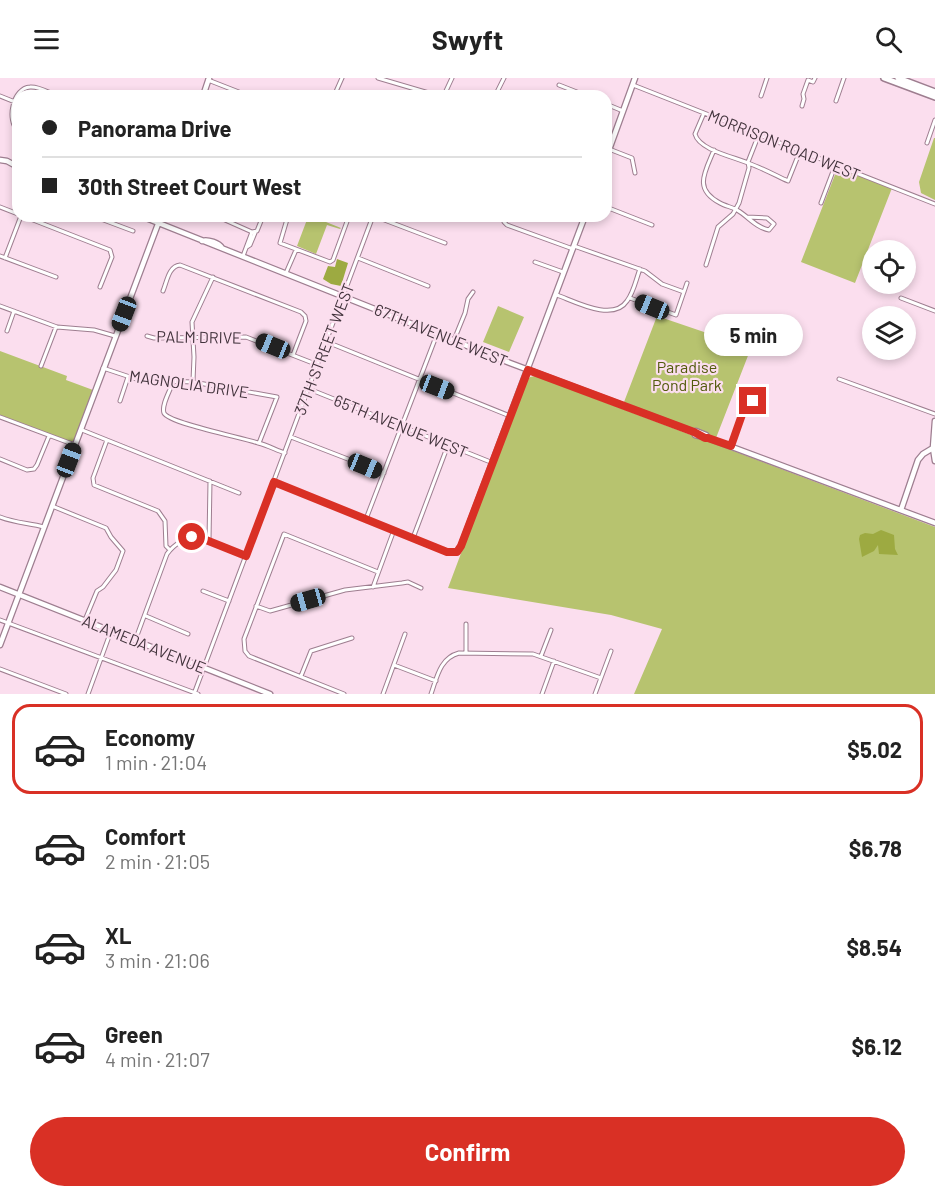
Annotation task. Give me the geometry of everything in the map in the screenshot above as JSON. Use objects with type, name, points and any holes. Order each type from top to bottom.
[{"type":"main road","points":[[884,78],[935,98]]},
{"type":"main road","points":[[899,78],[935,92]]},
{"type":"street","points":[[378,78],[422,90]]},
{"type":"street","points":[[612,141],[635,78]]},
{"type":"street","points":[[760,96],[767,78]]},
{"type":"street","points":[[802,106],[804,99],[802,94],[808,80],[813,82],[814,78]]},
{"type":"street","points":[[836,101],[844,78]]},
{"type":"street","points":[[208,79],[235,90]]},
{"type":"street","points":[[559,85],[572,90]]},
{"type":"street","name":"MORRISON ROAD WEST","points":[[633,85],[935,204]]},
{"type":"street","points":[[23,90],[28,87],[43,90]]},
{"type":"street","points":[[612,106],[623,111]]},
{"type":"street","points":[[704,113],[695,137],[714,150],[748,162],[788,181],[800,151]]},
{"type":"street","points":[[927,143],[935,120]]},
{"type":"street","points":[[706,265],[718,227],[736,209],[749,168],[748,162],[759,134]]},
{"type":"street","points":[[612,150],[632,158],[635,173]]},
{"type":"street","points":[[714,150],[703,176],[704,189],[711,198],[736,209],[757,227],[766,230],[772,228],[774,224],[767,218],[747,217]]},
{"type":"street","points":[[821,203],[835,166]]},
{"type":"street","points":[[612,209],[652,225]]},
{"type":"street","points":[[5,258],[18,222]]},
{"type":"street","points":[[39,222],[110,250],[112,257],[100,287]]},
{"type":"street","points":[[109,222],[133,231]]},
{"type":"street","points":[[230,222],[254,232]]},
{"type":"street","points":[[243,256],[260,222]]},
{"type":"street","points":[[286,222],[279,241],[281,244],[328,262],[332,261],[347,222]]},
{"type":"street","name":"37TH STREET WEST","points":[[196,694],[372,222]]},
{"type":"street","points":[[390,222],[445,243]]},
{"type":"street","points":[[504,222],[507,225],[640,269],[662,284],[684,292]]},
{"type":"street","points":[[274,482],[447,552],[457,552],[493,463],[583,222]]},
{"type":"street","points":[[0,645],[158,223]]},
{"type":"street","name":"67TH AVENUE WEST","points":[[158,223],[528,370],[935,523]]},
{"type":"street","points":[[286,273],[296,250]]},
{"type":"street","points":[[0,256],[56,277]]},
{"type":"street","points":[[357,258],[428,286]]},
{"type":"street","points":[[535,262],[565,273]]},
{"type":"street","points":[[163,291],[174,266],[180,265],[304,314],[306,321],[293,354]]},
{"type":"street","points":[[557,295],[601,310],[611,311],[622,307],[630,298],[640,269]]},
{"type":"street","points":[[193,382],[193,319],[213,277]]},
{"type":"street","points":[[630,298],[676,315],[687,283]]},
{"type":"street","points":[[453,340],[465,313],[468,299],[473,292]]},
{"type":"street","points":[[901,298],[935,311]]},
{"type":"street","points":[[0,306],[56,327],[94,330],[115,336]]},
{"type":"street","points":[[7,330],[14,311]]},
{"type":"street","points":[[41,366],[56,327]]},
{"type":"street","points":[[366,519],[437,334]]},
{"type":"street","name":"PALM DRIVE","points":[[147,336],[154,338],[251,338],[318,365]]},
{"type":"street","points":[[327,342],[510,416]]},
{"type":"street","name":"MAGNOLIA DRIVE","points":[[103,368],[128,377],[193,382],[277,397],[259,443]]},
{"type":"street","points":[[120,401],[128,377]]},
{"type":"street","points":[[839,379],[935,414]]},
{"type":"street","points":[[173,382],[164,407],[167,417],[259,443],[285,453]]},
{"type":"street","name":"65TH AVENUE WEST","points":[[309,389],[493,463]]},
{"type":"street","points":[[731,446],[744,409],[753,401]]},
{"type":"street","points":[[0,417],[75,445]]},
{"type":"street","points":[[935,422],[933,448],[935,461]]},
{"type":"street","points":[[80,430],[239,493]]},
{"type":"street","points":[[0,459],[27,470],[34,469],[38,465],[49,436]]},
{"type":"street","points":[[291,436],[384,473]]},
{"type":"street","points":[[107,440],[93,478],[94,484],[158,511],[165,521],[166,546],[170,550]]},
{"type":"street","points":[[413,538],[448,445]]},
{"type":"street","points":[[901,510],[918,460],[933,448]]},
{"type":"street","points":[[209,541],[210,481]]},
{"type":"street","points":[[52,506],[106,528],[123,550],[113,576],[97,591],[85,621]]},
{"type":"street","points":[[0,517],[17,523],[33,523],[44,527]]},
{"type":"street","points":[[373,587],[394,530]]},
{"type":"street","points":[[344,694],[253,658],[245,651],[244,639],[284,534],[378,572]]},
{"type":"street","points":[[135,641],[170,550],[180,542],[198,537],[246,556]]},
{"type":"street","points":[[256,606],[270,611],[345,590],[408,582],[421,588]]},
{"type":"street","name":"ALAMEDA AVENUE","points":[[0,587],[270,694]]},
{"type":"street","points":[[203,591],[229,601]]},
{"type":"street","points":[[145,616],[188,634]]},
{"type":"street","points":[[0,620],[196,694]]},
{"type":"street","points":[[466,624],[466,653]]},
{"type":"street","points":[[541,656],[551,630]]},
{"type":"street","points":[[88,694],[111,631]]},
{"type":"street","points":[[383,694],[405,634]]},
{"type":"street","points":[[301,677],[311,651],[352,638]]},
{"type":"street","points":[[595,694],[611,651]]},
{"type":"street","points":[[431,694],[446,659],[456,654],[466,653],[541,656],[601,678]]},
{"type":"street","points":[[542,694],[554,661]]},
{"type":"street","points":[[394,665],[436,681]]},
{"type":"street","points":[[0,669],[66,694]]},
{"type":"green space","points":[[934,138],[935,200],[921,193],[919,182]]},
{"type":"green space","points":[[838,167],[892,188],[872,240],[862,240],[862,265],[855,283],[801,262]]},
{"type":"green space","points":[[306,222],[326,222],[341,228],[327,225],[316,254],[297,246]]},
{"type":"green space","points":[[498,306],[524,317],[509,352],[483,342]]},
{"type":"green space","name":"Paradise Pond Park","points":[[657,316],[751,348],[716,438],[624,402]]},
{"type":"green space","points":[[0,351],[67,376],[66,380],[93,390],[74,441],[71,442],[0,415]]},
{"type":"green space","points":[[535,376],[935,527],[935,694],[634,694],[662,629],[611,615],[448,588],[525,383],[530,377]]},
{"type":"shaded area","points":[[337,259],[348,263],[341,286],[323,279],[328,266],[335,267]]},
{"type":"shaded area","points":[[881,530],[894,535],[898,555],[879,554],[878,545],[874,551],[862,557],[860,535],[873,534]]},
{"type":"route","points":[[192,537],[201,538],[246,556],[274,482],[447,552],[455,553],[461,546],[528,370],[694,432],[695,435],[731,446],[744,409],[753,401]]}]
